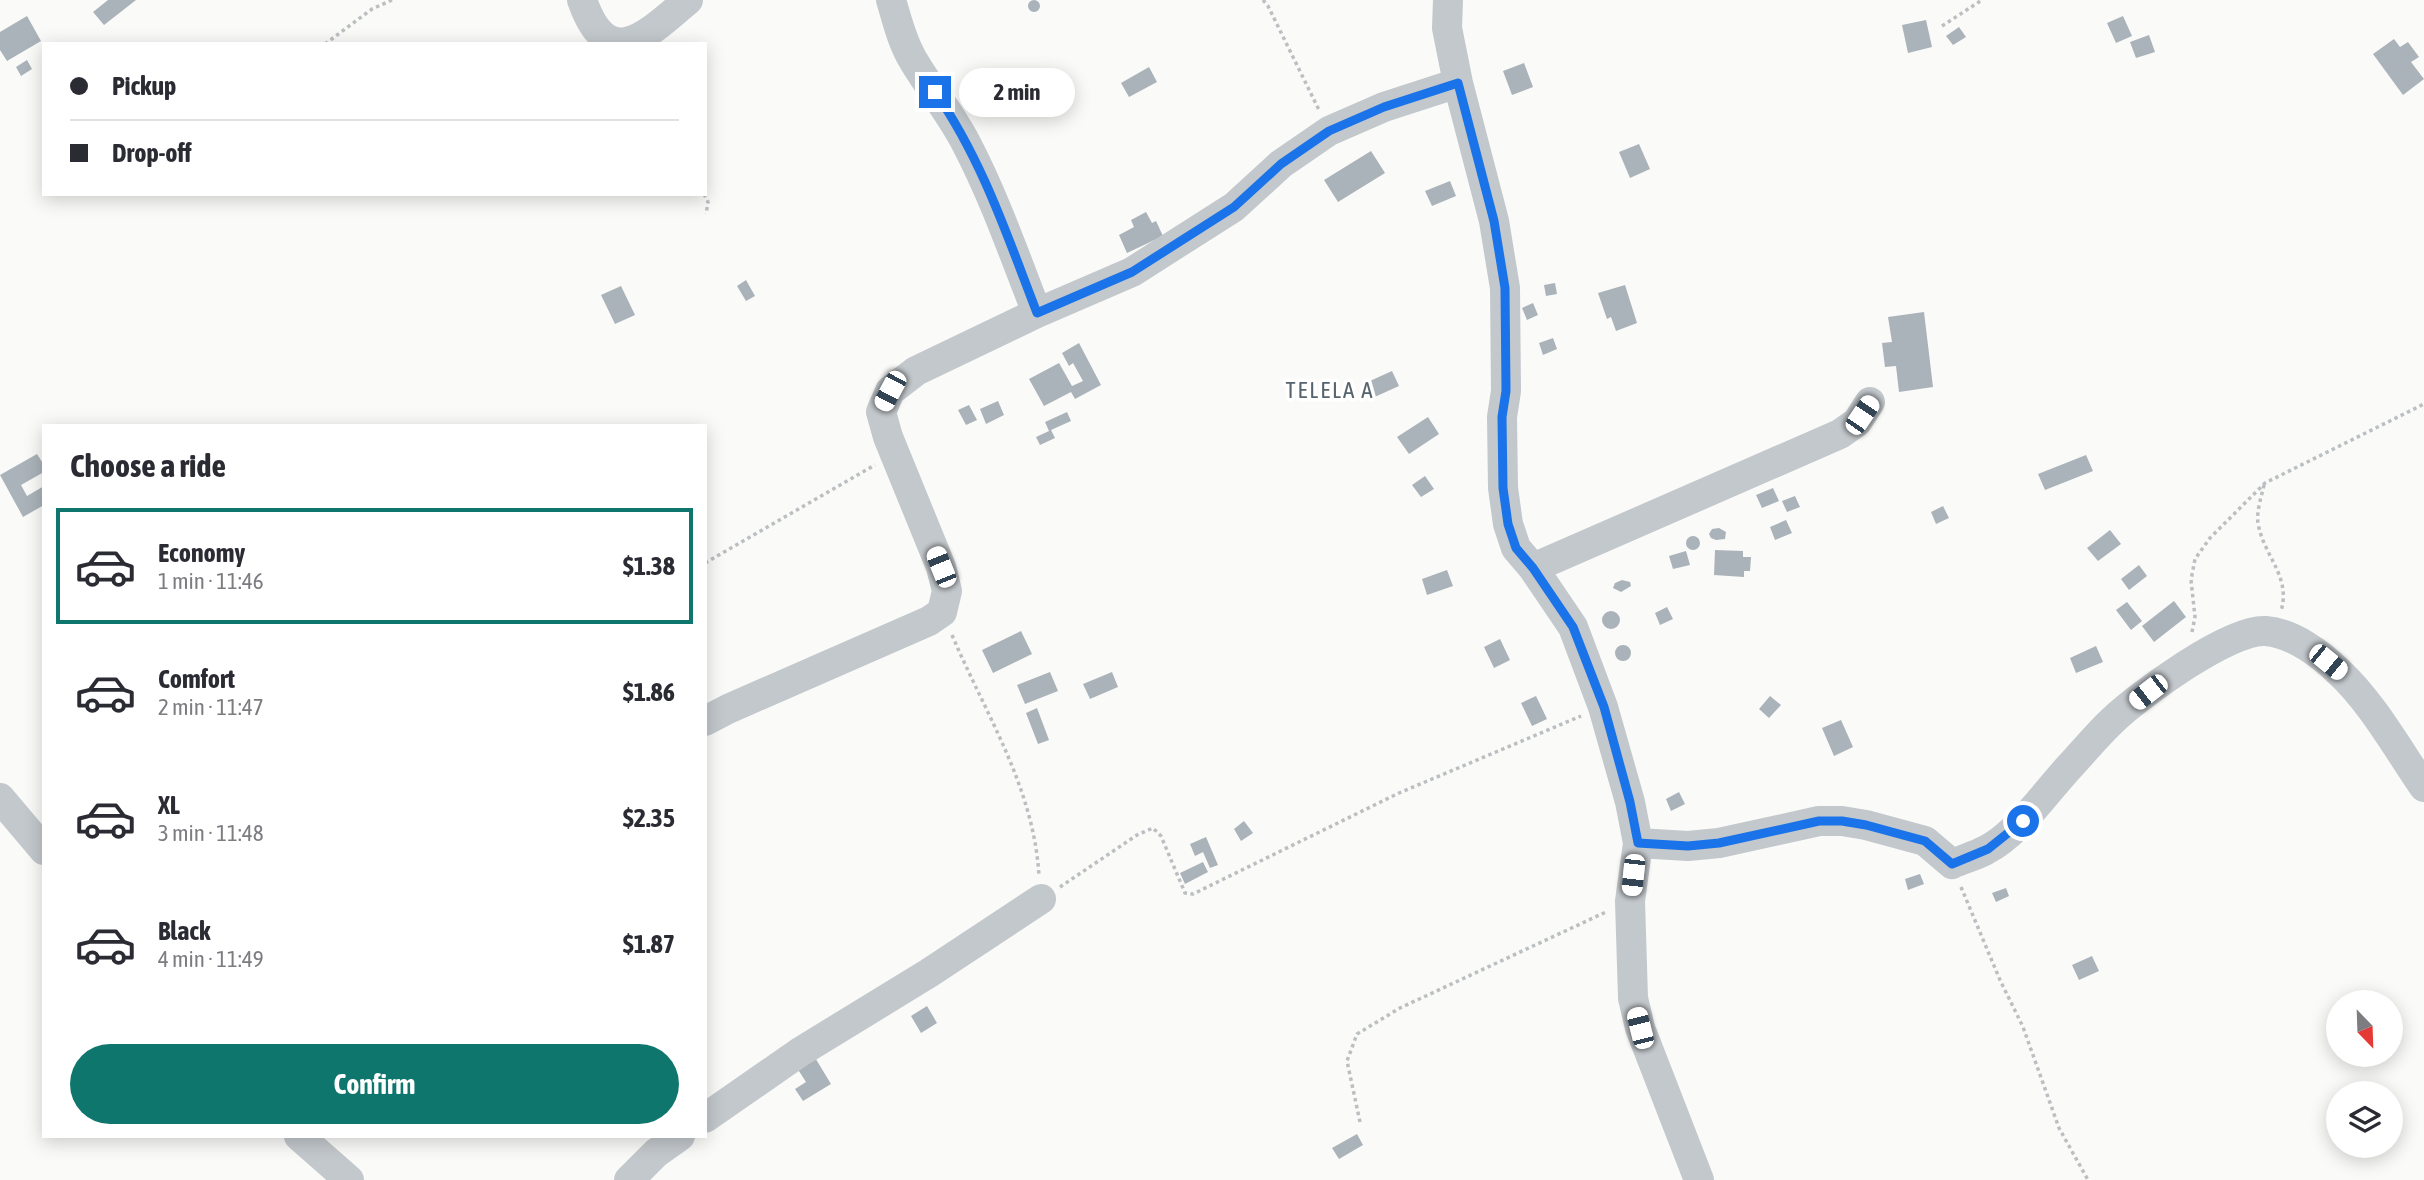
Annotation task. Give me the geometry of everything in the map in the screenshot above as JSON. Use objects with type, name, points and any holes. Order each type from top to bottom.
[{"type":"street","points":[[582,0],[600,34],[612,42]]},
{"type":"street","points":[[619,42],[637,38],[658,26],[688,0]]},
{"type":"street","points":[[891,0],[912,59],[947,109],[967,145],[1001,219],[1037,313]]},
{"type":"street","points":[[1448,0],[1447,28],[1458,83],[1494,221],[1505,288],[1506,391],[1502,417],[1506,510],[1516,548],[1573,627],[1604,707],[1630,802],[1638,843],[1630,901],[1633,998],[1640,1028],[1699,1180]]},
{"type":"street","points":[[707,720],[929,621],[942,612],[947,591],[941,567],[887,437],[881,412],[890,391],[916,372],[1037,313],[1132,272],[1234,207],[1281,164],[1329,131],[1384,107],[1458,83]]},
{"type":"street","points":[[1533,568],[1840,434],[1857,422],[1870,402]]},
{"type":"street","points":[[1638,843],[1688,846],[1719,843],[1819,821],[1842,821],[1925,841],[1952,864],[1988,849],[2023,821],[2112,720],[2186,665],[2238,637],[2265,631],[2315,652],[2340,672],[2360,695],[2424,787]]},
{"type":"street","points":[[0,798],[42,847]]},
{"type":"street","points":[[707,1117],[800,1052],[929,973],[1041,899]]},
{"type":"street","points":[[301,1138],[349,1180]]},
{"type":"street","points":[[629,1180],[654,1145],[674,1138]]},
{"type":"path","points":[[328,42],[372,9],[391,0]]},
{"type":"path","points":[[1262,0],[1268,6],[1329,131]]},
{"type":"path","points":[[1942,26],[1982,0]]},
{"type":"path","points":[[705,196],[708,204],[706,214]]},
{"type":"path","points":[[2186,665],[2195,617],[2191,580],[2195,559],[2210,538],[2265,483],[2424,404]]},
{"type":"path","points":[[707,561],[895,454]]},
{"type":"path","points":[[2265,483],[2258,512],[2259,528],[2281,576],[2285,597],[2282,610],[2265,631]]},
{"type":"path","points":[[942,612],[1011,762],[1038,845],[1041,899]]},
{"type":"path","points":[[1041,899],[1137,835],[1153,828],[1161,836],[1185,893],[1193,894],[1399,793],[1604,707]]},
{"type":"path","points":[[1952,864],[2000,980],[2023,1027],[2059,1128],[2088,1180]]},
{"type":"path","points":[[1360,1122],[1347,1061],[1357,1034],[1400,1008],[1630,901]]},
{"type":"building","points":[[108,0],[136,0],[104,25],[93,12]]},
{"type":"building","points":[[1029,1],[1039,1],[1039,11],[1029,11]]},
{"type":"building","points":[[27,16],[41,41],[7,61],[0,50],[0,32]]},
{"type":"building","points":[[2123,16],[2132,36],[2116,43],[2107,23]]},
{"type":"building","points":[[1926,20],[1932,47],[1908,53],[1902,25]]},
{"type":"building","points":[[1959,27],[1966,37],[1953,45],[1946,36]]},
{"type":"building","points":[[2149,35],[2155,52],[2136,58],[2130,42]]},
{"type":"building","points":[[2394,39],[2400,47],[2408,42],[2419,57],[2411,62],[2424,79],[2403,95],[2373,54]]},
{"type":"building","points":[[27,60],[32,69],[21,76],[16,67]]},
{"type":"building","points":[[1524,63],[1533,87],[1512,95],[1503,71]]},
{"type":"building","points":[[1149,67],[1157,82],[1129,97],[1121,83]]},
{"type":"building","points":[[1639,144],[1650,169],[1630,178],[1619,152]]},
{"type":"building","points":[[1371,151],[1385,173],[1338,202],[1324,180]]},
{"type":"building","points":[[1450,181],[1456,196],[1432,206],[1425,191]]},
{"type":"building","points":[[1146,212],[1152,223],[1156,221],[1163,236],[1127,253],[1119,235],[1134,227],[1131,220]]},
{"type":"building","points":[[746,280],[755,296],[746,301],[737,286]]},
{"type":"building","points":[[1555,283],[1557,294],[1546,296],[1544,285]]},
{"type":"building","points":[[1625,285],[1637,323],[1616,331],[1611,317],[1607,319],[1598,293]]},
{"type":"building","points":[[621,286],[635,315],[615,324],[601,295]]},
{"type":"building","points":[[1533,303],[1538,315],[1527,320],[1522,308]]},
{"type":"building","points":[[1924,312],[1933,387],[1899,392],[1896,366],[1885,367],[1882,343],[1892,342],[1888,317]]},
{"type":"building","points":[[1553,338],[1557,349],[1543,355],[1539,343]]},
{"type":"building","points":[[1079,343],[1101,385],[1075,399],[1071,392],[1044,406],[1029,379],[1059,363],[1072,386],[1083,381],[1073,363],[1069,366],[1062,353]]},
{"type":"building","points":[[1392,371],[1399,386],[1368,400],[1361,385]]},
{"type":"building","points":[[998,401],[1004,415],[986,424],[980,409]]},
{"type":"building","points":[[969,405],[977,420],[966,425],[958,410]]},
{"type":"building","points":[[1067,412],[1071,421],[1051,430],[1055,438],[1040,445],[1036,437],[1049,431],[1045,422]]},
{"type":"building","points":[[1428,417],[1439,434],[1409,454],[1397,437]]},
{"type":"building","points":[[37,454],[42,462],[42,473],[21,485],[27,496],[42,487],[42,506],[23,517],[0,475]]},
{"type":"building","points":[[2086,455],[2093,471],[2045,490],[2038,474]]},
{"type":"building","points":[[1425,476],[1434,489],[1421,497],[1412,485]]},
{"type":"building","points":[[1773,488],[1779,501],[1762,508],[1756,495]]},
{"type":"building","points":[[1795,496],[1800,507],[1787,512],[1782,501]]},
{"type":"building","points":[[1943,506],[1949,518],[1936,524],[1931,512]]},
{"type":"building","points":[[1786,520],[1792,533],[1775,540],[1770,527]]},
{"type":"building","points":[[1719,528],[1726,532],[1725,539],[1711,538],[1709,534],[1712,529]]},
{"type":"building","points":[[2110,530],[2121,544],[2098,561],[2087,548]]},
{"type":"building","points":[[1690,536],[1696,536],[1700,543],[1696,550],[1690,550],[1686,546],[1686,540]]},
{"type":"building","points":[[1715,550],[1743,551],[1743,557],[1751,557],[1750,571],[1744,571],[1744,577],[1714,575]]},
{"type":"building","points":[[1686,551],[1690,565],[1673,569],[1669,556]]},
{"type":"building","points":[[2139,565],[2147,576],[2129,590],[2121,579]]},
{"type":"building","points":[[1447,570],[1453,586],[1427,595],[1422,579]]},
{"type":"building","points":[[1622,580],[1630,582],[1631,586],[1621,592],[1613,588],[1615,583]]},
{"type":"building","points":[[2174,601],[2186,617],[2154,642],[2142,626]]},
{"type":"building","points":[[2127,602],[2142,621],[2131,630],[2116,610]]},
{"type":"building","points":[[1667,607],[1673,619],[1660,625],[1655,613]]},
{"type":"building","points":[[1611,611],[1617,614],[1620,620],[1617,626],[1611,629],[1605,626],[1602,620],[1605,614]]},
{"type":"building","points":[[1021,631],[1032,654],[993,673],[982,650]]},
{"type":"building","points":[[1500,639],[1510,660],[1494,668],[1484,647]]},
{"type":"building","points":[[1623,645],[1631,653],[1623,661],[1615,653]]},
{"type":"building","points":[[2096,646],[2103,662],[2076,673],[2070,658]]},
{"type":"building","points":[[1050,672],[1058,691],[1025,704],[1017,685]]},
{"type":"building","points":[[1112,672],[1118,687],[1090,699],[1083,684]]},
{"type":"building","points":[[1536,696],[1547,719],[1532,726],[1521,703]]},
{"type":"building","points":[[1770,696],[1781,705],[1769,718],[1759,709]]},
{"type":"building","points":[[1037,708],[1049,740],[1038,744],[1026,713]]},
{"type":"building","points":[[1841,720],[1853,747],[1834,756],[1822,728]]},
{"type":"building","points":[[1679,792],[1685,804],[1671,811],[1666,799]]},
{"type":"building","points":[[1244,821],[1253,833],[1241,841],[1234,829]]},
{"type":"building","points":[[1206,837],[1218,865],[1210,868],[1203,852],[1195,856],[1190,844]]},
{"type":"building","points":[[1203,862],[1208,872],[1185,884],[1180,873]]},
{"type":"building","points":[[1920,874],[1924,884],[1908,890],[1905,879]]},
{"type":"building","points":[[2006,888],[2009,896],[1996,902],[1992,893]]},
{"type":"building","points":[[2092,956],[2099,971],[2079,980],[2072,965]]},
{"type":"building","points":[[927,1006],[937,1023],[921,1033],[911,1016]]},
{"type":"building","points":[[814,1056],[831,1084],[803,1101],[795,1089],[806,1082],[797,1068]]},
{"type":"building","points":[[1357,1134],[1363,1145],[1339,1159],[1332,1148]]},
{"type":"district","name":"TELELA A","points":[[1330,390]]},
{"type":"route","points":[[935,92],[967,145],[1001,219],[1037,313],[1132,272],[1234,207],[1281,164],[1329,131],[1384,107],[1458,83],[1494,221],[1505,288],[1503,488],[1511,537],[1516,548],[1573,627],[1604,707],[1630,802],[1638,843],[1688,846],[1719,843],[1819,821],[1842,821],[1925,841],[1952,864],[1988,849],[2023,821]]}]
